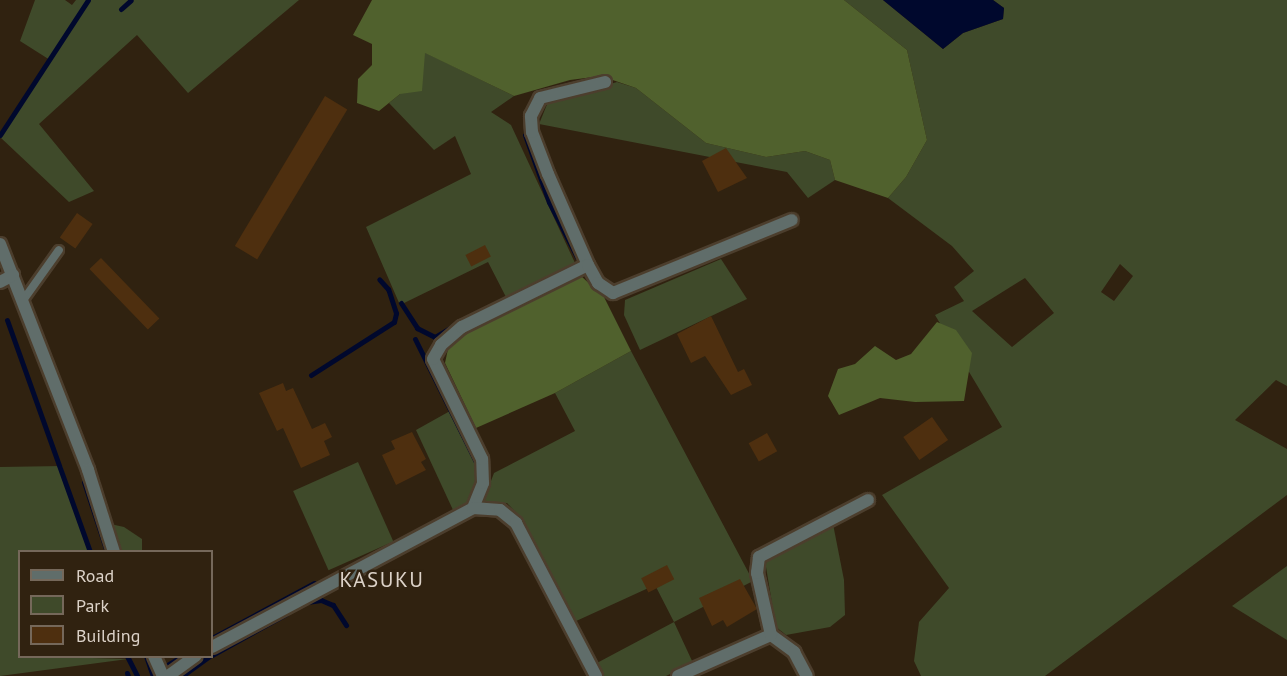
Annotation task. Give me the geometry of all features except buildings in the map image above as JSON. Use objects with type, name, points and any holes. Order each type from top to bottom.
[{"type":"street","points":[[604,82],[540,98],[531,116],[532,132],[548,174],[598,283],[613,293],[792,220]]},
{"type":"street","points":[[0,244],[24,299],[113,550]]},
{"type":"street","points":[[473,508],[483,483],[482,459],[433,359],[441,345],[462,327],[588,265]]},
{"type":"street","points":[[0,282],[13,275]]},
{"type":"street","points":[[807,676],[794,652],[771,635],[757,573],[759,557],[868,500]]},
{"type":"street","points":[[213,646],[473,508],[500,510],[516,523],[596,676]]},
{"type":"street","points":[[678,676],[771,635]]},
{"type":"street","points":[[154,658],[163,676]]},
{"type":"street","points":[[168,676],[195,658]]},
{"type":"lane","points":[[24,299],[59,250]]},
{"type":"green space","points":[[35,0],[65,0],[72,5],[76,0],[299,0],[188,93],[137,35],[39,124],[94,191],[69,202],[0,137],[50,60],[20,41]]},
{"type":"green space","points":[[372,0],[844,0],[907,50],[927,140],[906,177],[888,198],[835,180],[830,160],[805,151],[766,157],[706,143],[636,88],[601,76],[570,80],[514,96],[425,53],[422,91],[400,94],[379,111],[357,103],[358,79],[372,65],[372,44],[353,35]]},
{"type":"green space","points":[[844,0],[883,0],[943,49],[963,33],[1003,19],[1004,8],[993,0],[1287,0],[1287,386],[1276,380],[1235,420],[1287,449],[1287,495],[1045,676],[921,676],[914,661],[919,622],[949,588],[882,495],[1002,427],[935,315],[964,301],[954,287],[974,271],[952,246],[888,198],[906,177],[927,140],[907,50]],"holes":[[[1120,264],[1133,276],[1114,301],[1101,292]],[[1025,278],[1054,313],[1012,347],[972,311]]]},
{"type":"green space","points":[[424,52],[514,96],[491,112],[511,125],[575,263],[506,297],[488,262],[400,305],[366,227],[471,174],[455,136],[434,150],[389,103],[400,94]]},
{"type":"green space","points":[[617,82],[636,88],[706,143],[766,157],[805,151],[830,160],[835,180],[808,198],[787,172],[539,124],[548,102]]},
{"type":"green space","points":[[721,259],[747,299],[640,350],[624,315],[625,300]]},
{"type":"green space","points":[[581,276],[604,297],[631,351],[555,393],[476,428],[445,363],[448,349],[469,332]]},
{"type":"green space","points":[[937,322],[956,330],[972,353],[964,401],[915,402],[880,398],[839,415],[828,396],[838,369],[855,364],[875,346],[896,360],[911,354]]},
{"type":"green space","points":[[631,351],[753,581],[674,622],[655,585],[574,622],[523,520],[507,503],[483,502],[494,473],[575,431],[555,393]]},
{"type":"green space","points":[[450,411],[478,467],[477,486],[468,502],[453,510],[416,430]]},
{"type":"green space","points":[[358,462],[393,541],[329,570],[293,491]]},
{"type":"green space","points":[[62,466],[90,550],[18,550],[18,658],[128,659],[0,676],[0,467]]},
{"type":"green space","points":[[97,521],[124,527],[142,539],[142,550],[107,550]]},
{"type":"green space","points":[[833,524],[844,580],[845,615],[830,627],[786,635],[776,627],[765,561]]},
{"type":"green space","points":[[1287,566],[1287,640],[1232,606]]},
{"type":"green space","points":[[674,622],[693,663],[666,676],[601,676],[595,664]]},
{"type":"water","points":[[883,0],[993,0],[1004,8],[1003,19],[963,33],[943,49]]},
{"type":"waterway","points":[[0,135],[88,0]]},
{"type":"waterway","points":[[121,9],[131,0]]},
{"type":"waterway","points":[[525,135],[549,202],[577,257]]},
{"type":"waterway","points":[[311,375],[394,322],[396,313],[388,289],[379,279]]},
{"type":"waterway","points":[[401,303],[417,328],[435,337],[470,316]]},
{"type":"waterway","points":[[7,320],[89,550]]},
{"type":"waterway","points":[[415,339],[476,462]]},
{"type":"waterway","points":[[84,482],[106,550]]},
{"type":"waterway","points":[[213,637],[314,583]]},
{"type":"waterway","points":[[307,602],[321,600],[333,605],[346,625]]},
{"type":"waterway","points":[[213,654],[286,614]]},
{"type":"waterway","points":[[128,658],[137,676]]},
{"type":"waterway","points":[[147,658],[153,676]]},
{"type":"waterway","points":[[150,667],[164,667],[179,658]]},
{"type":"waterway","points":[[182,676],[207,658]]},
{"type":"district","name":"KASUKU","points":[[382,580]]}]
